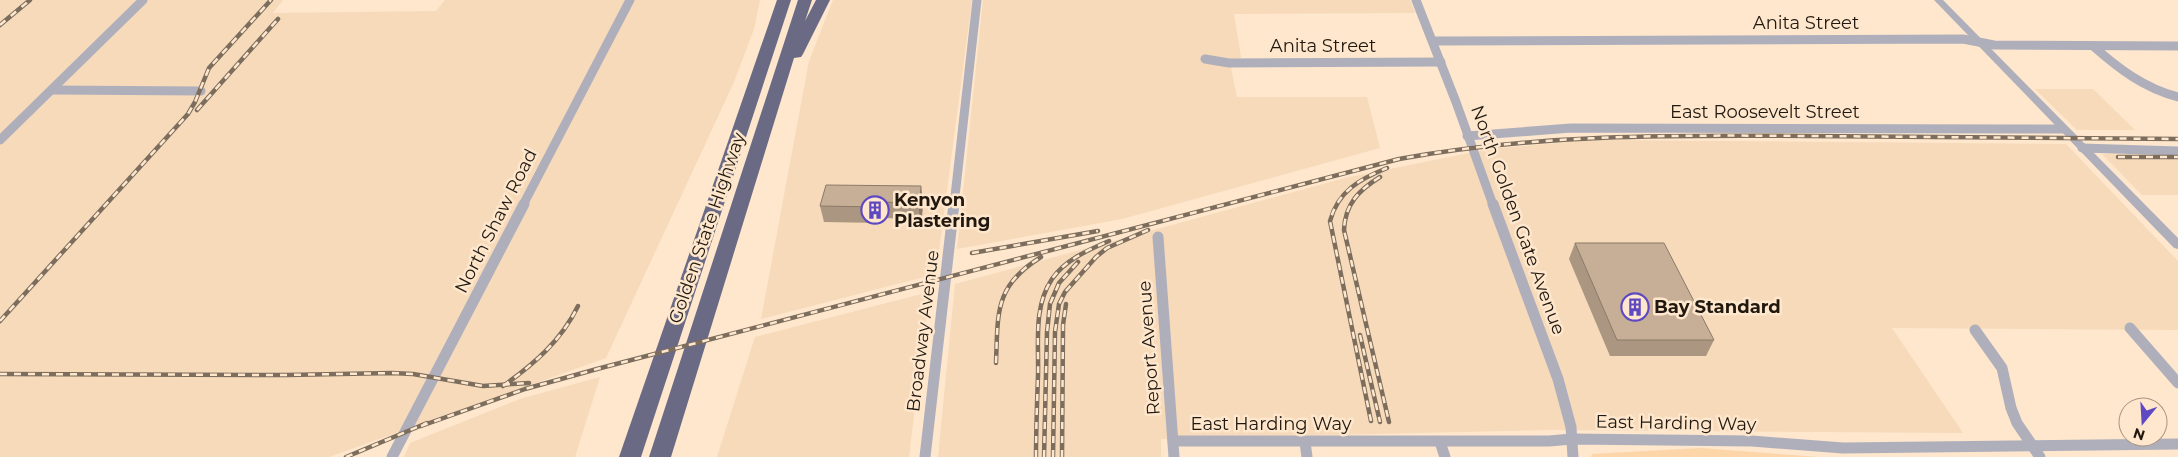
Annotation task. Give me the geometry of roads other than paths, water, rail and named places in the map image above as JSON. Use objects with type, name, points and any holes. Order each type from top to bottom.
[{"type":"highway","points":[[769,47],[778,0]]},
{"type":"highway","name":"Golden State Highway","points":[[630,457],[784,0]]},
{"type":"highway","name":"Golden State Highway","points":[[660,457],[805,0]]},
{"type":"highway","points":[[775,94],[823,0]]},
{"type":"street","points":[[0,140],[143,0]]},
{"type":"street","name":"North Shaw Road","points":[[392,457],[630,0]]},
{"type":"street","name":"Broadway Avenue","points":[[925,457],[977,0]]},
{"type":"street","name":"North Golden Gate Avenue","points":[[1416,0],[1433,40],[1558,379],[1571,427],[1574,457]]},
{"type":"street","points":[[1938,0],[2063,130],[2178,244]]},
{"type":"street","name":"Anita Street","points":[[1433,40],[1963,39],[1994,46],[2178,46]]},
{"type":"street","points":[[2093,46],[2121,71],[2138,83],[2178,97]]},
{"type":"street","name":"Anita Street","points":[[1205,59],[1235,63],[1441,62]]},
{"type":"street","points":[[52,90],[201,91]]},
{"type":"street","name":"East Roosevelt Street","points":[[1467,136],[1571,128],[2063,130]]},
{"type":"street","points":[[2082,148],[2175,151]]},
{"type":"street","name":"Report Avenue","points":[[1158,237],[1174,457]]},
{"type":"street","points":[[2130,328],[2178,383]]},
{"type":"street","points":[[1974,330],[2002,368],[2011,408],[2017,423],[2040,457]]},
{"type":"street","name":"East Harding Way","points":[[1173,442],[1549,442],[1572,439],[1752,441],[1843,448],[2178,444]]},
{"type":"street","points":[[1304,442],[1307,457]]},
{"type":"street","points":[[1440,442],[1445,457]]},
{"type":"railway","points":[[0,25],[30,0]]},
{"type":"railway","points":[[0,321],[188,114],[209,68],[271,0]]},
{"type":"railway","points":[[197,110],[278,19]]},
{"type":"railway","points":[[421,426],[525,389],[597,369],[1399,159],[1450,151],[1553,140],[1655,136],[2178,139]]},
{"type":"railway","points":[[2118,157],[2178,157]]},
{"type":"railway","points":[[1371,421],[1330,221],[1338,202],[1351,187],[1387,168]]},
{"type":"railway","points":[[1380,177],[1366,187],[1350,205],[1344,230],[1389,422]]},
{"type":"railway","points":[[1053,457],[1055,332],[1059,304],[1065,292],[1096,257],[1107,248],[1148,230]]},
{"type":"railway","points":[[972,253],[1098,231]]},
{"type":"railway","points":[[1036,457],[1038,326],[1042,301],[1052,279],[1063,266],[1085,252],[1109,241]]},
{"type":"railway","points":[[996,363],[999,315],[1007,290],[1014,279],[1041,257]]},
{"type":"railway","points":[[1044,457],[1047,332],[1050,304],[1059,283],[1078,262]]},
{"type":"railway","points":[[1062,457],[1063,325],[1066,304]]},
{"type":"railway","points":[[505,385],[546,351],[571,319],[578,306]]},
{"type":"railway","points":[[1360,335],[1380,422]]},
{"type":"railway","points":[[0,374],[287,375],[392,373],[413,374],[483,386],[505,385]]},
{"type":"railway","points":[[505,385],[529,383]]},
{"type":"railway","points":[[346,457],[427,423]]},
{"type":"place","name":"Kenyon Plastering","points":[[875,210]]},
{"type":"place","name":"Bay Standard","points":[[1635,307]]}]
